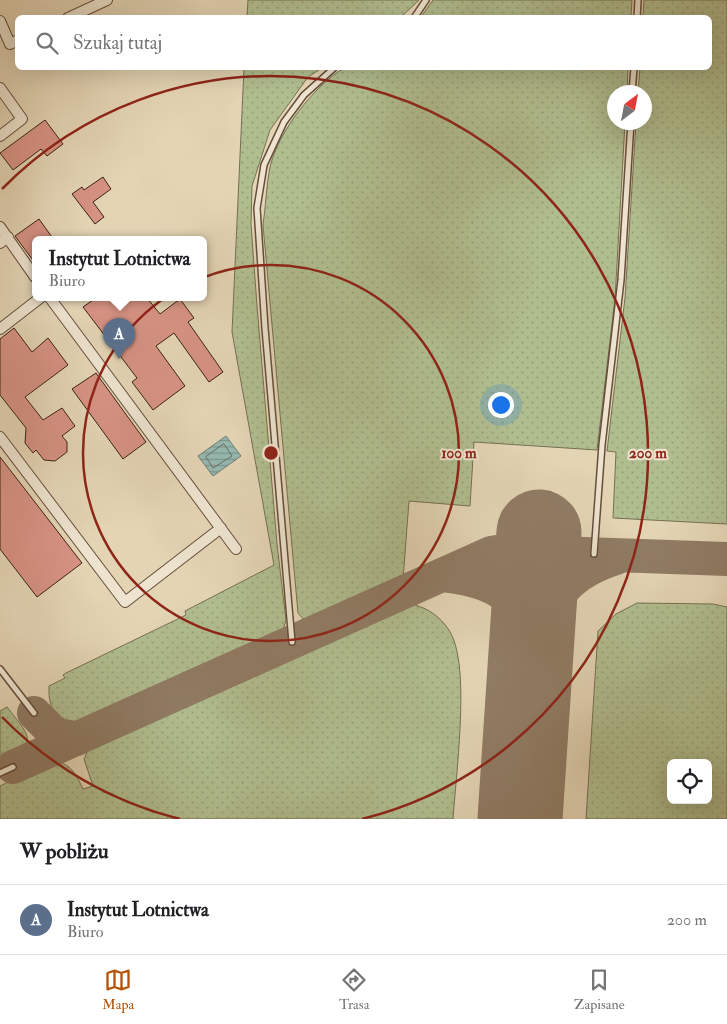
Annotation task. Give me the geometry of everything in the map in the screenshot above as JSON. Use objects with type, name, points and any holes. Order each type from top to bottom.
[{"type":"street","points":[[74,15],[107,0]]},
{"type":"street","points":[[0,22],[14,42],[0,48]]},
{"type":"street","points":[[0,88],[22,119],[0,136]]},
{"type":"street","points":[[0,227],[4,240],[32,273]]},
{"type":"street","points":[[0,329],[36,301]]},
{"type":"street","points":[[52,301],[236,549]]},
{"type":"street","points":[[0,437],[125,602],[221,528]]},
{"type":"lane","points":[[416,15],[426,0]]},
{"type":"lane","points":[[637,15],[638,0]]},
{"type":"lane","points":[[292,642],[265,328],[257,208],[264,165],[284,122],[304,95],[332,70]]},
{"type":"lane","points":[[633,85],[634,70]]},
{"type":"lane","points":[[594,554],[602,445],[621,280],[630,130]]},
{"type":"lane","points":[[0,669],[34,713]]},
{"type":"lane","points":[[0,773],[13,767]]},
{"type":"green space","points":[[248,0],[419,0],[403,15],[247,15]]},
{"type":"green space","points":[[433,0],[632,0],[631,15],[422,15]]},
{"type":"green space","points":[[644,0],[727,0],[727,524],[613,518],[616,452],[607,451],[625,298],[636,130],[652,130],[652,85],[639,85],[640,70],[712,70],[712,15],[643,15]]},
{"type":"green space","points":[[244,70],[319,70],[308,77],[270,130],[252,186],[251,224],[277,544],[286,620],[284,627],[277,636],[86,722],[76,722],[62,718],[50,703],[49,686],[65,678],[63,675],[186,615],[185,611],[274,565],[232,332]]},
{"type":"green space","points":[[341,70],[628,70],[627,85],[607,85],[607,130],[625,130],[615,299],[597,450],[474,442],[470,506],[409,501],[403,580],[312,621],[304,620],[298,613],[263,225],[270,167],[274,153],[289,125],[321,86]]},
{"type":"green space","points":[[637,603],[713,604],[727,607],[727,819],[586,819],[598,631],[616,614]]},
{"type":"green space","points":[[410,604],[424,608],[446,626],[453,638],[458,655],[461,700],[453,819],[0,819],[0,786],[40,767],[61,763],[72,770],[83,789],[93,786],[84,759],[90,746]]},
{"type":"green space","points":[[7,707],[21,725],[27,738],[26,743],[21,748],[0,760],[0,711]]},
{"type":"water","points":[[226,436],[241,456],[213,476],[198,456]]},
{"type":"building","points":[[45,120],[63,144],[47,156],[41,149],[13,170],[0,153]]},
{"type":"building","points":[[103,177],[111,189],[93,202],[104,217],[95,224],[72,194],[82,187],[84,190]]},
{"type":"building","points":[[39,219],[51,236],[32,236],[32,259],[15,236]]},
{"type":"building","points":[[92,301],[149,301],[160,314],[177,301],[181,301],[194,318],[188,322],[223,372],[209,382],[174,333],[156,346],[185,386],[153,410],[132,382],[137,378],[83,307]]},
{"type":"building","points":[[14,328],[32,352],[48,338],[68,365],[25,397],[43,420],[62,408],[75,426],[62,436],[67,442],[67,452],[55,461],[44,460],[36,450],[33,453],[25,443],[26,428],[0,395],[0,339]]},
{"type":"building","points":[[96,373],[146,442],[123,459],[72,389]]},
{"type":"building","points":[[0,457],[82,563],[37,597],[0,549]]},
{"type":"taxiway","points":[[13,767],[491,553],[503,551],[727,559]]},
{"type":"taxiway","points":[[532,643],[547,613],[563,590],[584,572],[616,558]]},
{"type":"taxiway","points":[[443,575],[485,584],[504,594],[519,610],[532,643]]},
{"type":"taxiway","points":[[34,713],[56,735],[77,739]]},
{"type":"runway","points":[[520,819],[539,532]]},
{"type":"place","name":"Instytut Lotnictwa","points":[[119,359]]}]
